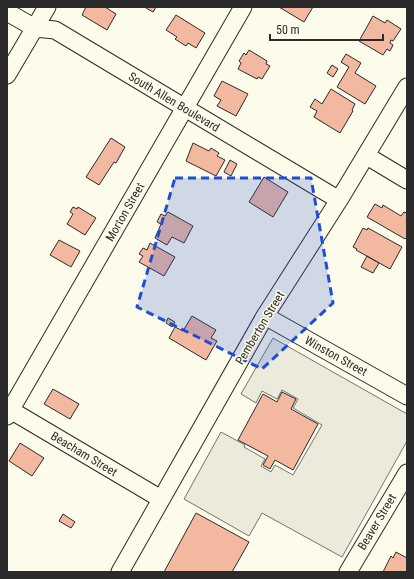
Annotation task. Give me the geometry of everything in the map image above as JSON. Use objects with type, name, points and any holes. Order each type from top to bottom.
[{"type":"street","points":[[7,76],[47,7]]},
{"type":"street","name":"Morton Street","points":[[8,412],[242,7]]},
{"type":"street","name":"South Allen Boulevard","points":[[7,12],[35,28],[55,30],[339,200]]},
{"type":"street","name":"Pemberton Street","points":[[120,572],[265,316],[367,156],[407,88]]},
{"type":"street","points":[[367,156],[407,180]]},
{"type":"street","name":"Winston Street","points":[[265,316],[407,396]]},
{"type":"street","name":"Beacham Street","points":[[8,412],[161,499]]},
{"type":"street","name":"Beaver Street","points":[[348,572],[407,473]]},
{"type":"highlighted area","points":[[175,178],[311,178],[333,303],[262,369],[137,307]]},
{"type":"shaded area","points":[[273,338],[407,414],[407,441],[342,557],[262,513],[249,536],[184,499],[221,432],[245,445],[244,447],[265,459],[261,466],[271,472],[275,465],[293,475],[322,425],[293,408],[298,399],[282,390],[277,399],[262,391],[256,403],[241,394]]},
{"type":"building","points":[[86,7],[105,7],[116,14],[107,30],[82,15]]},
{"type":"building","points":[[156,7],[153,12],[146,8]]},
{"type":"building","points":[[279,7],[313,7],[304,22]]},
{"type":"building","points":[[176,15],[205,33],[196,48],[188,43],[186,46],[175,39],[177,37],[166,30]]},
{"type":"building","points":[[373,16],[385,23],[387,20],[401,29],[393,41],[391,40],[390,43],[393,45],[390,51],[387,49],[383,55],[359,41]]},
{"type":"building","points":[[249,50],[267,61],[266,64],[270,66],[262,79],[258,77],[257,79],[238,69],[241,63],[239,61],[244,53],[246,55]]},
{"type":"building","points":[[346,54],[361,63],[355,73],[376,86],[365,104],[337,87],[349,67],[341,62]]},
{"type":"building","points":[[332,65],[338,69],[333,77],[327,73]]},
{"type":"building","points":[[222,81],[248,94],[236,116],[217,106],[221,100],[214,96]]},
{"type":"building","points":[[331,89],[355,104],[352,110],[353,111],[340,133],[314,117],[317,111],[310,107],[315,99],[322,104]]},
{"type":"building","points":[[111,138],[125,147],[116,163],[114,162],[99,185],[86,177]]},
{"type":"building","points":[[193,143],[209,151],[211,148],[219,153],[217,156],[225,160],[216,176],[186,161]]},
{"type":"building","points":[[230,160],[237,164],[231,176],[224,172]]},
{"type":"building","points":[[264,177],[288,192],[273,217],[249,202]]},
{"type":"building","points":[[375,204],[382,208],[383,205],[401,216],[404,212],[407,213],[407,237],[405,239],[367,217]]},
{"type":"building","points":[[73,207],[77,209],[78,207],[96,218],[85,235],[67,224],[73,214],[70,212]]},
{"type":"building","points":[[168,212],[193,226],[184,243],[172,237],[167,245],[155,238],[161,224],[157,222],[161,214],[165,216]]},
{"type":"building","points":[[363,228],[367,230],[368,228],[402,247],[390,269],[353,247]]},
{"type":"building","points":[[59,240],[80,251],[71,267],[50,255]]},
{"type":"building","points":[[150,243],[175,257],[164,276],[139,262],[143,256],[139,254],[143,248],[147,250]]},
{"type":"building","points":[[367,256],[379,263],[373,273],[361,267]]},
{"type":"building","points":[[192,316],[216,330],[211,338],[217,341],[206,360],[169,338],[175,327],[183,331]]},
{"type":"building","points":[[168,318],[175,322],[172,327],[166,323]]},
{"type":"building","points":[[53,389],[79,404],[70,419],[44,404]]},
{"type":"building","points":[[282,392],[296,399],[291,409],[318,424],[293,470],[275,460],[270,469],[263,465],[268,456],[238,440],[263,394],[277,402]]},
{"type":"building","points":[[20,443],[44,458],[32,476],[9,461]]},
{"type":"building","points":[[196,513],[249,542],[232,572],[164,572]]},
{"type":"building","points":[[63,514],[75,522],[71,528],[59,521]]},
{"type":"building","points":[[396,552],[407,558],[407,572],[383,572],[391,556],[393,558]]}]
